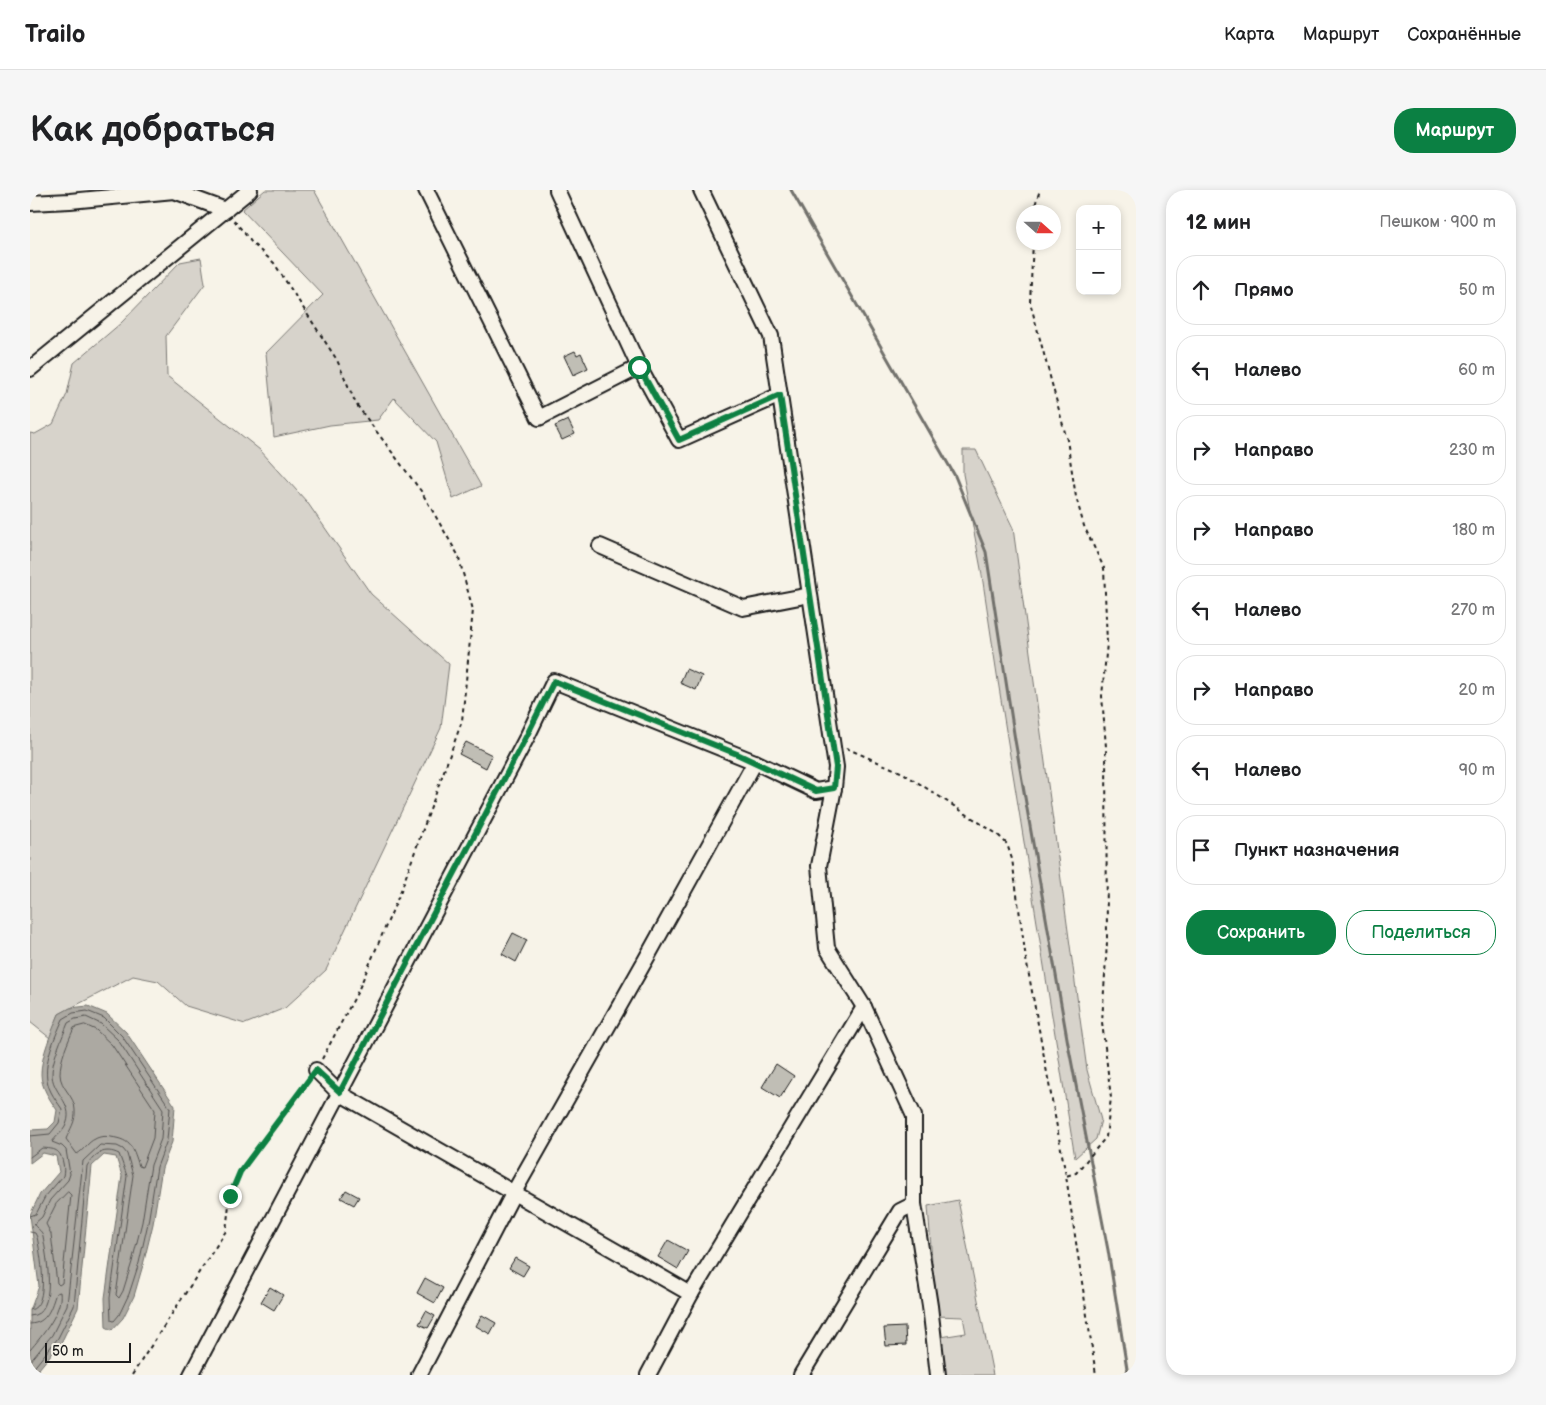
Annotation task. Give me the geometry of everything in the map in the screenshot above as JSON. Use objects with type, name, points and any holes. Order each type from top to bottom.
[{"type":"street","points":[[30,369],[250,190]]},
{"type":"street","points":[[426,190],[539,418],[639,367]]},
{"type":"street","points":[[557,190],[639,367],[679,440],[780,395]]},
{"type":"street","points":[[701,190],[771,336],[836,767],[834,788],[819,866],[827,948],[864,1007],[914,1116],[914,1204],[930,1306],[938,1375]]},
{"type":"street","points":[[30,204],[70,202],[174,191],[226,210]]},
{"type":"street","points":[[600,546],[743,608],[810,595]]},
{"type":"street","points":[[191,1375],[554,681],[755,762],[816,791],[834,788]]},
{"type":"street","points":[[419,1375],[514,1192],[646,960],[755,762]]},
{"type":"street","points":[[648,1375],[691,1294],[864,1007]]},
{"type":"street","points":[[316,1070],[340,1092],[691,1294]]},
{"type":"street","points":[[801,1375],[900,1211],[914,1204]]},
{"type":"path","points":[[1036,205],[1040,190]]},
{"type":"path","points":[[132,1375],[226,1231],[230,1196],[240,1172],[316,1070],[358,990],[400,894],[462,721],[473,610],[458,555],[422,491],[356,404],[337,360],[274,263],[252,243],[226,210]]},
{"type":"path","points":[[1033,250],[1030,302],[1065,432],[1078,504],[1084,526],[1104,568],[1107,643],[1102,696],[1106,747],[1107,942],[1102,1022],[1111,1098],[1106,1137],[1076,1173],[1066,1176]]},
{"type":"path","points":[[832,742],[903,773],[997,834],[1007,844],[1012,859],[1026,959],[1066,1176],[1096,1375]]},
{"type":"shaded area","points":[[265,190],[314,190],[481,486],[453,499],[436,442],[394,398],[378,420],[330,425],[274,437],[266,353],[323,295],[242,210]]},
{"type":"shaded area","points":[[201,258],[205,284],[166,336],[167,376],[260,450],[307,502],[371,594],[449,664],[441,728],[326,970],[285,1008],[245,1024],[186,1006],[158,981],[133,976],[59,1014],[50,1038],[30,1022],[30,433],[35,434],[53,424],[67,394],[74,363],[121,323],[180,262]]},
{"type":"shaded area","points":[[963,450],[976,450],[1013,528],[1087,1070],[1101,1120],[1096,1139],[1075,1158],[981,569],[963,474]]},
{"type":"shaded area","points":[[958,1200],[993,1375],[945,1375],[941,1337],[966,1333],[963,1317],[936,1316],[928,1206]]},
{"type":"water","points":[[88,1006],[107,1014],[126,1032],[175,1106],[172,1142],[162,1168],[153,1224],[134,1296],[123,1318],[112,1330],[106,1327],[105,1298],[122,1176],[116,1157],[104,1155],[92,1166],[78,1308],[62,1341],[34,1375],[30,1375],[30,1311],[39,1286],[30,1215],[40,1194],[59,1172],[56,1156],[43,1153],[30,1163],[30,1130],[48,1129],[55,1122],[57,1110],[44,1088],[41,1079],[41,1067],[59,1014],[70,1008]]},
{"type":"building","points":[[575,351],[577,355],[581,353],[588,368],[573,375],[564,356]]},
{"type":"building","points":[[568,420],[575,434],[562,440],[555,426]]},
{"type":"building","points":[[686,669],[702,676],[696,690],[680,683]]},
{"type":"building","points":[[466,742],[492,755],[486,768],[459,754]]},
{"type":"building","points":[[513,933],[527,940],[516,962],[502,954]]},
{"type":"building","points":[[776,1064],[794,1076],[780,1098],[762,1087]]},
{"type":"building","points":[[346,1190],[359,1197],[354,1205],[341,1198]]},
{"type":"building","points":[[668,1240],[688,1251],[678,1269],[658,1257]]},
{"type":"building","points":[[515,1258],[529,1266],[523,1276],[509,1268]]},
{"type":"building","points":[[425,1278],[443,1288],[435,1303],[417,1293]]},
{"type":"building","points":[[270,1287],[283,1295],[274,1310],[261,1302]]},
{"type":"building","points":[[426,1311],[435,1316],[428,1328],[419,1324]]},
{"type":"building","points":[[482,1315],[496,1323],[490,1334],[476,1326]]},
{"type":"building","points":[[905,1327],[906,1345],[886,1346],[884,1328]]},
{"type":"waterway","points":[[791,190],[955,476],[986,552],[1015,740],[1068,1044],[1108,1250],[1128,1375]]},
{"type":"route","points":[[230,1196],[240,1172],[316,1070],[340,1092],[554,681],[737,754],[816,791],[834,788],[836,767],[780,395],[679,440],[639,367]]}]
